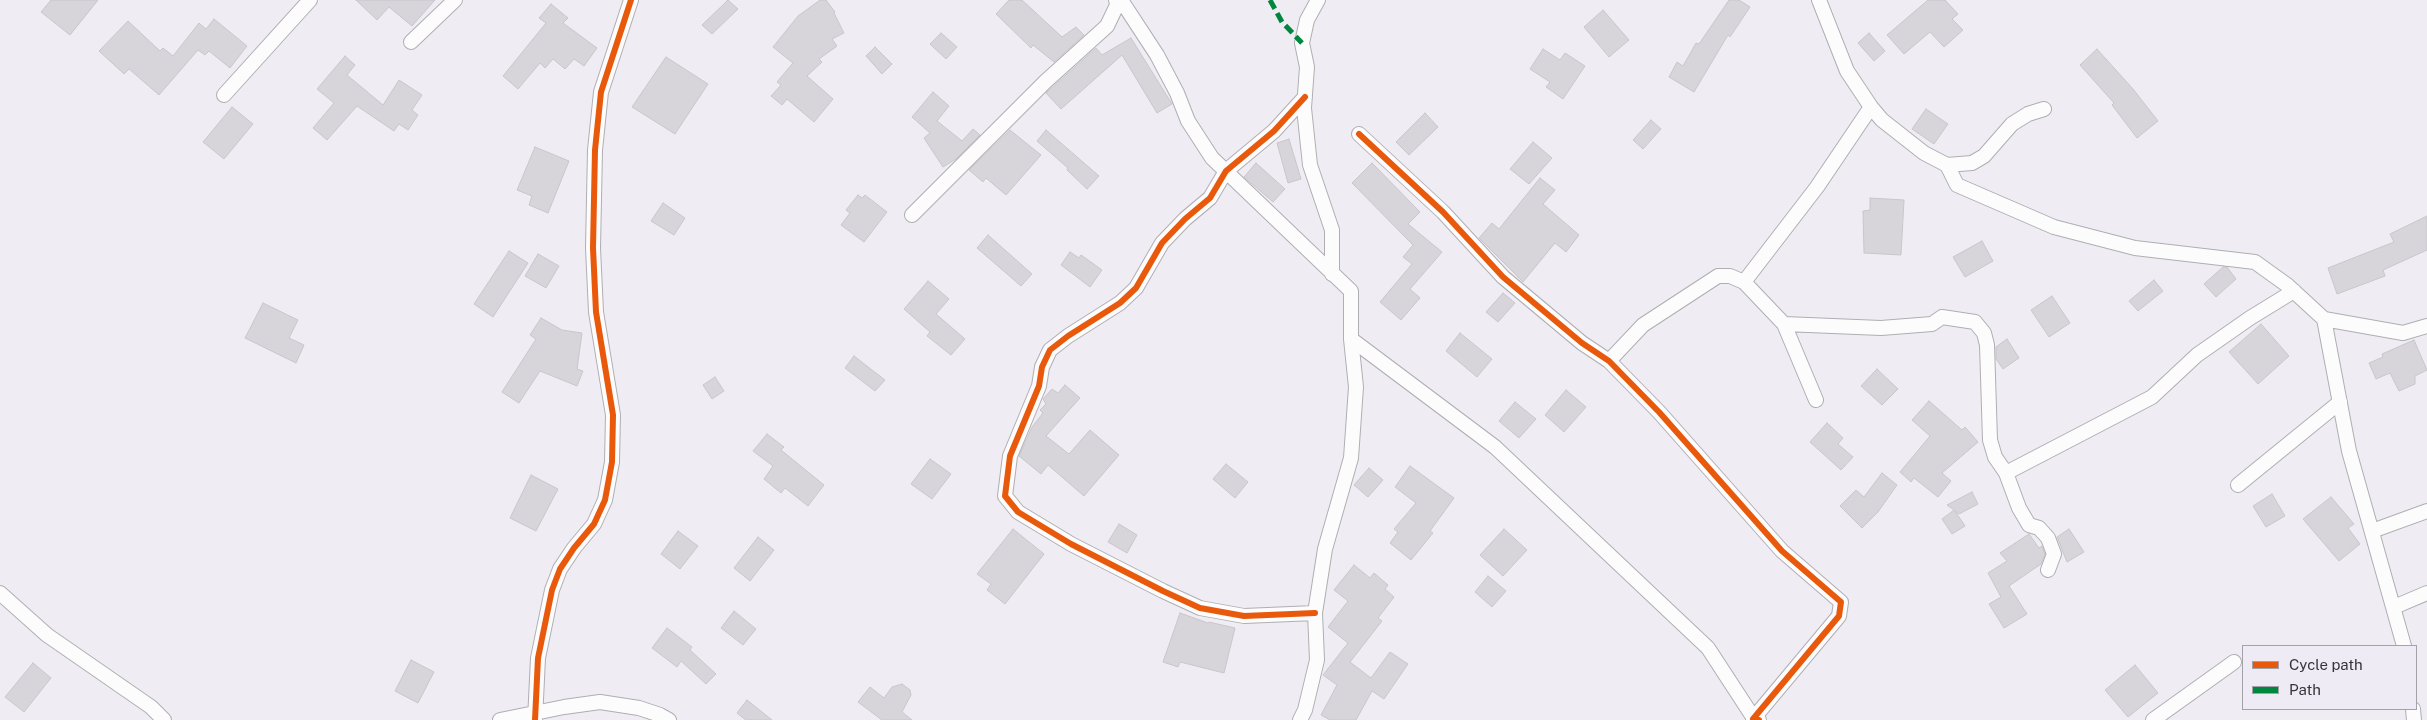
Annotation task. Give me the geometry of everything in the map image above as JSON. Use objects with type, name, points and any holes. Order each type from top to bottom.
[{"type":"street","points":[[224,95],[310,0]]},
{"type":"street","points":[[411,42],[455,0]]},
{"type":"street","points":[[535,717],[538,658],[552,590],[560,569],[594,524],[605,500],[612,462],[613,415],[595,303],[593,248],[595,150],[601,92],[631,0]]},
{"type":"street","points":[[912,215],[1046,81],[1107,26],[1118,3],[1116,0]]},
{"type":"street","points":[[1121,0],[1157,55],[1177,93],[1188,121],[1212,158],[1351,291],[1351,339],[1356,387],[1351,458],[1324,549],[1315,613],[1317,660],[1305,710],[1300,720]]},
{"type":"street","points":[[1318,0],[1307,20],[1302,43],[1307,67],[1305,97],[1310,165],[1332,230],[1332,274]]},
{"type":"street","points":[[1819,0],[1848,70],[1882,120],[1924,153],[1947,165],[1972,163],[1984,156],[2012,124],[2028,114],[2044,109]]},
{"type":"street","points":[[1305,97],[1274,131],[1226,171],[1210,198],[1185,219],[1162,243],[1136,288],[1120,303],[1068,336],[1050,350],[1042,367],[1032,402],[1010,456],[1005,496],[1018,512],[1071,544],[1200,608],[1244,616],[1315,613]]},
{"type":"street","points":[[1744,282],[1817,187],[1872,107]]},
{"type":"street","points":[[1351,339],[1502,453],[1641,587],[1708,648],[1756,720],[1839,616],[1841,602],[1782,552],[1659,412],[1609,361],[1582,343],[1503,277],[1443,212],[1359,134]]},
{"type":"street","points":[[1947,165],[1957,185],[2054,227],[2135,248],[2255,262],[2294,291],[2324,319],[2402,332],[2427,326]]},
{"type":"street","points":[[1609,361],[1643,325],[1718,276],[1730,276],[1744,282],[1784,324],[1816,400]]},
{"type":"street","points":[[2006,473],[2152,396],[2197,355],[2250,318],[2294,291]]},
{"type":"street","points":[[1784,324],[1881,328],[1932,324],[1942,317],[1975,322],[1984,333],[1987,345],[1990,440],[1995,457],[2006,473],[2019,508],[2029,525],[2039,528],[2048,538],[2054,554],[2048,570]]},
{"type":"street","points":[[2324,319],[2349,451],[2404,645]]},
{"type":"street","points":[[2238,485],[2340,402]]},
{"type":"street","points":[[2372,531],[2427,511]]},
{"type":"street","points":[[0,593],[48,635],[151,708],[164,720]]},
{"type":"street","points":[[2394,607],[2427,594]]},
{"type":"street","points":[[2153,720],[2234,662]]},
{"type":"street","points":[[500,720],[535,717],[564,706],[600,702],[639,708],[669,720]]},
{"type":"building","points":[[51,0],[98,0],[70,35],[41,12]]},
{"type":"building","points":[[356,0],[435,0],[412,26],[389,7],[377,20]]},
{"type":"building","points":[[728,0],[738,9],[712,34],[702,25]]},
{"type":"building","points":[[820,0],[826,0],[835,12],[844,33],[832,39],[837,46],[819,59],[822,62],[807,76],[833,99],[814,122],[787,99],[782,105],[771,96],[781,85],[777,82],[793,63],[773,47],[798,16]]},
{"type":"building","points":[[1009,0],[1022,0],[1062,37],[1076,27],[1084,35],[1054,62],[1033,45],[1031,48],[996,14]]},
{"type":"building","points":[[1729,0],[1739,0],[1750,7],[1730,37],[1728,35],[1694,92],[1669,77],[1677,62],[1683,66],[1696,43],[1699,44]]},
{"type":"building","points":[[1928,0],[1945,0],[1958,14],[1952,19],[1963,30],[1944,47],[1930,32],[1904,54],[1887,35]]},
{"type":"building","points":[[551,4],[568,18],[563,23],[597,48],[584,66],[574,59],[565,69],[553,59],[545,68],[540,63],[518,89],[503,76],[546,23],[539,18]]},
{"type":"building","points":[[1603,10],[1629,40],[1609,57],[1584,27]]},
{"type":"building","points":[[214,19],[247,46],[230,68],[209,51],[205,55],[198,50],[159,95],[129,69],[124,74],[99,51],[128,21],[160,51],[163,48],[173,56],[199,23],[206,29]]},
{"type":"building","points":[[941,33],[957,47],[946,59],[930,44]]},
{"type":"building","points":[[1869,33],[1885,51],[1874,61],[1858,43]]},
{"type":"building","points":[[1131,38],[1172,104],[1157,113],[1122,55],[1061,109],[1046,93],[1096,48],[1102,55]]},
{"type":"building","points":[[875,47],[892,64],[882,74],[866,56]]},
{"type":"building","points":[[1543,49],[1560,60],[1565,53],[1585,66],[1563,99],[1546,87],[1550,82],[1530,69]]},
{"type":"building","points":[[2097,49],[2133,89],[2158,121],[2137,138],[2112,105],[2114,103],[2080,65]]},
{"type":"building","points":[[345,56],[355,65],[347,75],[383,105],[399,80],[422,95],[412,110],[418,115],[408,130],[399,124],[394,131],[357,106],[327,140],[313,128],[334,103],[317,89]]},
{"type":"building","points":[[666,57],[708,84],[675,134],[632,107]]},
{"type":"building","points":[[933,92],[949,106],[937,121],[962,141],[973,129],[980,135],[956,159],[943,167],[924,138],[930,133],[912,117]]},
{"type":"building","points":[[232,107],[253,124],[224,159],[203,142]]},
{"type":"building","points":[[1926,109],[1948,124],[1934,144],[1912,129]]},
{"type":"building","points":[[1425,113],[1438,127],[1409,155],[1396,142]]},
{"type":"building","points":[[1651,120],[1661,129],[1643,149],[1633,140]]},
{"type":"building","points":[[1010,130],[1041,155],[1006,195],[986,178],[983,182],[969,170]]},
{"type":"building","points":[[1046,130],[1099,176],[1087,189],[1067,170],[1068,168],[1037,141]]},
{"type":"building","points":[[1289,139],[1301,179],[1288,183],[1277,143]]},
{"type":"building","points":[[1533,142],[1552,158],[1529,184],[1510,169]]},
{"type":"building","points":[[535,147],[569,161],[548,213],[529,205],[532,196],[517,190]]},
{"type":"building","points":[[1256,163],[1285,189],[1273,202],[1244,177]]},
{"type":"building","points":[[1372,163],[1420,212],[1408,224],[1442,252],[1410,289],[1420,298],[1401,320],[1380,302],[1412,264],[1403,257],[1413,245],[1352,183]]},
{"type":"building","points":[[1540,178],[1555,190],[1543,204],[1579,235],[1566,252],[1555,243],[1523,282],[1479,238],[1492,223],[1499,229]]},
{"type":"building","points":[[858,195],[862,198],[865,195],[887,212],[864,242],[841,225],[850,213],[846,210]]},
{"type":"building","points":[[1870,198],[1904,200],[1901,255],[1864,253],[1863,211],[1870,210]]},
{"type":"building","points":[[663,203],[685,218],[674,235],[651,221]]},
{"type":"building","points":[[2427,216],[2427,250],[2383,270],[2385,276],[2337,294],[2328,268],[2394,242],[2390,234]]},
{"type":"building","points":[[988,235],[1032,274],[1021,286],[977,248]]},
{"type":"building","points":[[1982,241],[1993,261],[1965,277],[1953,257]]},
{"type":"building","points":[[509,251],[528,263],[493,317],[474,304]]},
{"type":"building","points":[[1070,252],[1079,258],[1081,255],[1102,270],[1090,287],[1061,265]]},
{"type":"building","points":[[538,254],[559,266],[546,288],[525,276]]},
{"type":"building","points":[[2223,267],[2227,267],[2236,279],[2216,297],[2204,284]]},
{"type":"building","points":[[2154,280],[2163,291],[2138,311],[2129,301]]},
{"type":"building","points":[[928,281],[949,299],[936,314],[965,339],[951,355],[927,336],[930,332],[904,309]]},
{"type":"building","points":[[1503,293],[1515,303],[1498,322],[1486,312]]},
{"type":"building","points":[[2052,296],[2070,323],[2049,337],[2031,310]]},
{"type":"building","points":[[263,303],[298,320],[289,338],[304,345],[296,363],[245,338]]},
{"type":"building","points":[[541,318],[562,330],[582,333],[577,369],[583,371],[577,386],[540,371],[519,403],[502,392],[536,339],[530,335]]},
{"type":"building","points":[[2261,324],[2289,356],[2258,384],[2229,352]]},
{"type":"building","points":[[1460,333],[1492,359],[1477,377],[1446,351]]},
{"type":"building","points":[[2007,339],[2019,358],[2003,369],[1996,359],[1996,347]]},
{"type":"building","points":[[2414,340],[2427,370],[2415,376],[2415,384],[2399,391],[2390,373],[2376,379],[2369,363],[2383,357],[2382,354]]},
{"type":"building","points":[[854,356],[885,380],[875,391],[845,368]]},
{"type":"building","points":[[1877,369],[1898,389],[1882,405],[1861,386]]},
{"type":"building","points":[[715,377],[724,391],[712,399],[703,385]]},
{"type":"building","points":[[1065,385],[1080,398],[1046,436],[1069,454],[1090,430],[1119,455],[1084,496],[1048,465],[1041,474],[1019,456],[1032,427],[1043,413],[1040,410],[1046,404],[1043,399],[1052,389],[1058,393]]},
{"type":"building","points":[[1566,390],[1586,407],[1564,432],[1545,415]]},
{"type":"building","points":[[1929,401],[1962,430],[1965,427],[1978,442],[1942,473],[1951,481],[1938,497],[1914,478],[1911,482],[1900,472],[1930,436],[1912,420]]},
{"type":"building","points":[[1515,402],[1536,419],[1519,438],[1499,421]]},
{"type":"building","points":[[1827,423],[1843,438],[1838,444],[1853,457],[1841,470],[1810,442]]},
{"type":"building","points":[[767,434],[784,447],[781,450],[824,485],[808,506],[785,488],[781,493],[764,479],[773,466],[753,451]]},
{"type":"building","points":[[930,459],[951,474],[932,499],[911,484]]},
{"type":"building","points":[[1226,464],[1248,482],[1235,498],[1213,479]]},
{"type":"building","points":[[1410,466],[1454,498],[1430,531],[1433,533],[1411,560],[1390,543],[1398,532],[1394,529],[1416,503],[1395,487]]},
{"type":"building","points":[[1369,468],[1383,480],[1368,497],[1354,485]]},
{"type":"building","points":[[1882,473],[1897,485],[1878,512],[1862,528],[1840,506],[1856,490],[1864,497]]},
{"type":"building","points":[[531,475],[558,489],[536,531],[510,518]]},
{"type":"building","points":[[1972,492],[1978,504],[1959,514],[1955,511],[1965,526],[1952,534],[1942,519],[1954,510],[1947,505]]},
{"type":"building","points":[[2272,494],[2285,516],[2266,527],[2253,506]]},
{"type":"building","points":[[2331,497],[2354,524],[2348,528],[2360,544],[2339,561],[2303,519]]},
{"type":"building","points":[[1119,524],[1137,535],[1127,553],[1108,542]]},
{"type":"building","points":[[1013,529],[1044,554],[1005,604],[987,590],[991,584],[977,574]]},
{"type":"building","points":[[1504,529],[1527,550],[1503,576],[1480,555]]},
{"type":"building","points":[[2069,529],[2084,552],[2067,562],[2057,537]]},
{"type":"building","points":[[678,531],[698,546],[680,569],[661,554]]},
{"type":"building","points":[[2029,534],[2039,548],[2042,546],[2045,554],[2041,564],[2009,586],[2027,614],[2004,628],[1989,604],[2001,597],[1988,573],[2007,561],[2000,553]]},
{"type":"building","points":[[758,537],[774,550],[750,581],[734,568]]},
{"type":"building","points":[[1354,565],[1370,578],[1374,573],[1388,585],[1385,589],[1394,597],[1378,618],[1382,621],[1350,662],[1371,678],[1390,652],[1408,664],[1384,699],[1372,691],[1356,720],[1330,720],[1321,715],[1337,685],[1323,675],[1348,643],[1328,627],[1348,601],[1334,590]]},
{"type":"building","points":[[1488,576],[1506,591],[1492,607],[1475,592]]},
{"type":"building","points":[[734,611],[756,629],[743,645],[721,628]]},
{"type":"building","points":[[1180,613],[1208,623],[1235,628],[1224,673],[1180,662],[1178,667],[1163,662]]},
{"type":"building","points":[[667,628],[692,647],[690,650],[716,674],[706,684],[681,661],[677,667],[652,648]]},
{"type":"building","points":[[411,660],[434,672],[418,703],[395,691]]},
{"type":"building","points":[[33,663],[51,678],[24,712],[5,697]]},
{"type":"building","points":[[2135,665],[2158,693],[2128,717],[2105,690]]},
{"type":"building","points":[[902,684],[910,690],[911,695],[902,712],[912,720],[882,720],[858,702],[870,687],[884,698],[892,687]]},
{"type":"building","points":[[747,700],[772,720],[746,720],[737,713]]},
{"type":"marked path","points":[[1270,0],[1282,22],[1302,43]]},
{"type":"cycle path","points":[[535,720],[538,658],[552,590],[560,569],[594,524],[605,500],[612,462],[613,415],[596,312],[593,248],[595,150],[601,92],[631,0]]},
{"type":"cycle path","points":[[1305,97],[1274,131],[1226,171],[1210,198],[1185,219],[1162,243],[1136,288],[1120,303],[1068,336],[1050,350],[1042,367],[1039,386],[1010,456],[1005,496],[1018,512],[1071,544],[1200,608],[1244,616],[1315,613]]},
{"type":"cycle path","points":[[1359,134],[1443,212],[1503,277],[1582,343],[1609,361],[1659,412],[1782,551],[1841,602],[1839,616],[1753,719],[1759,720]]}]
